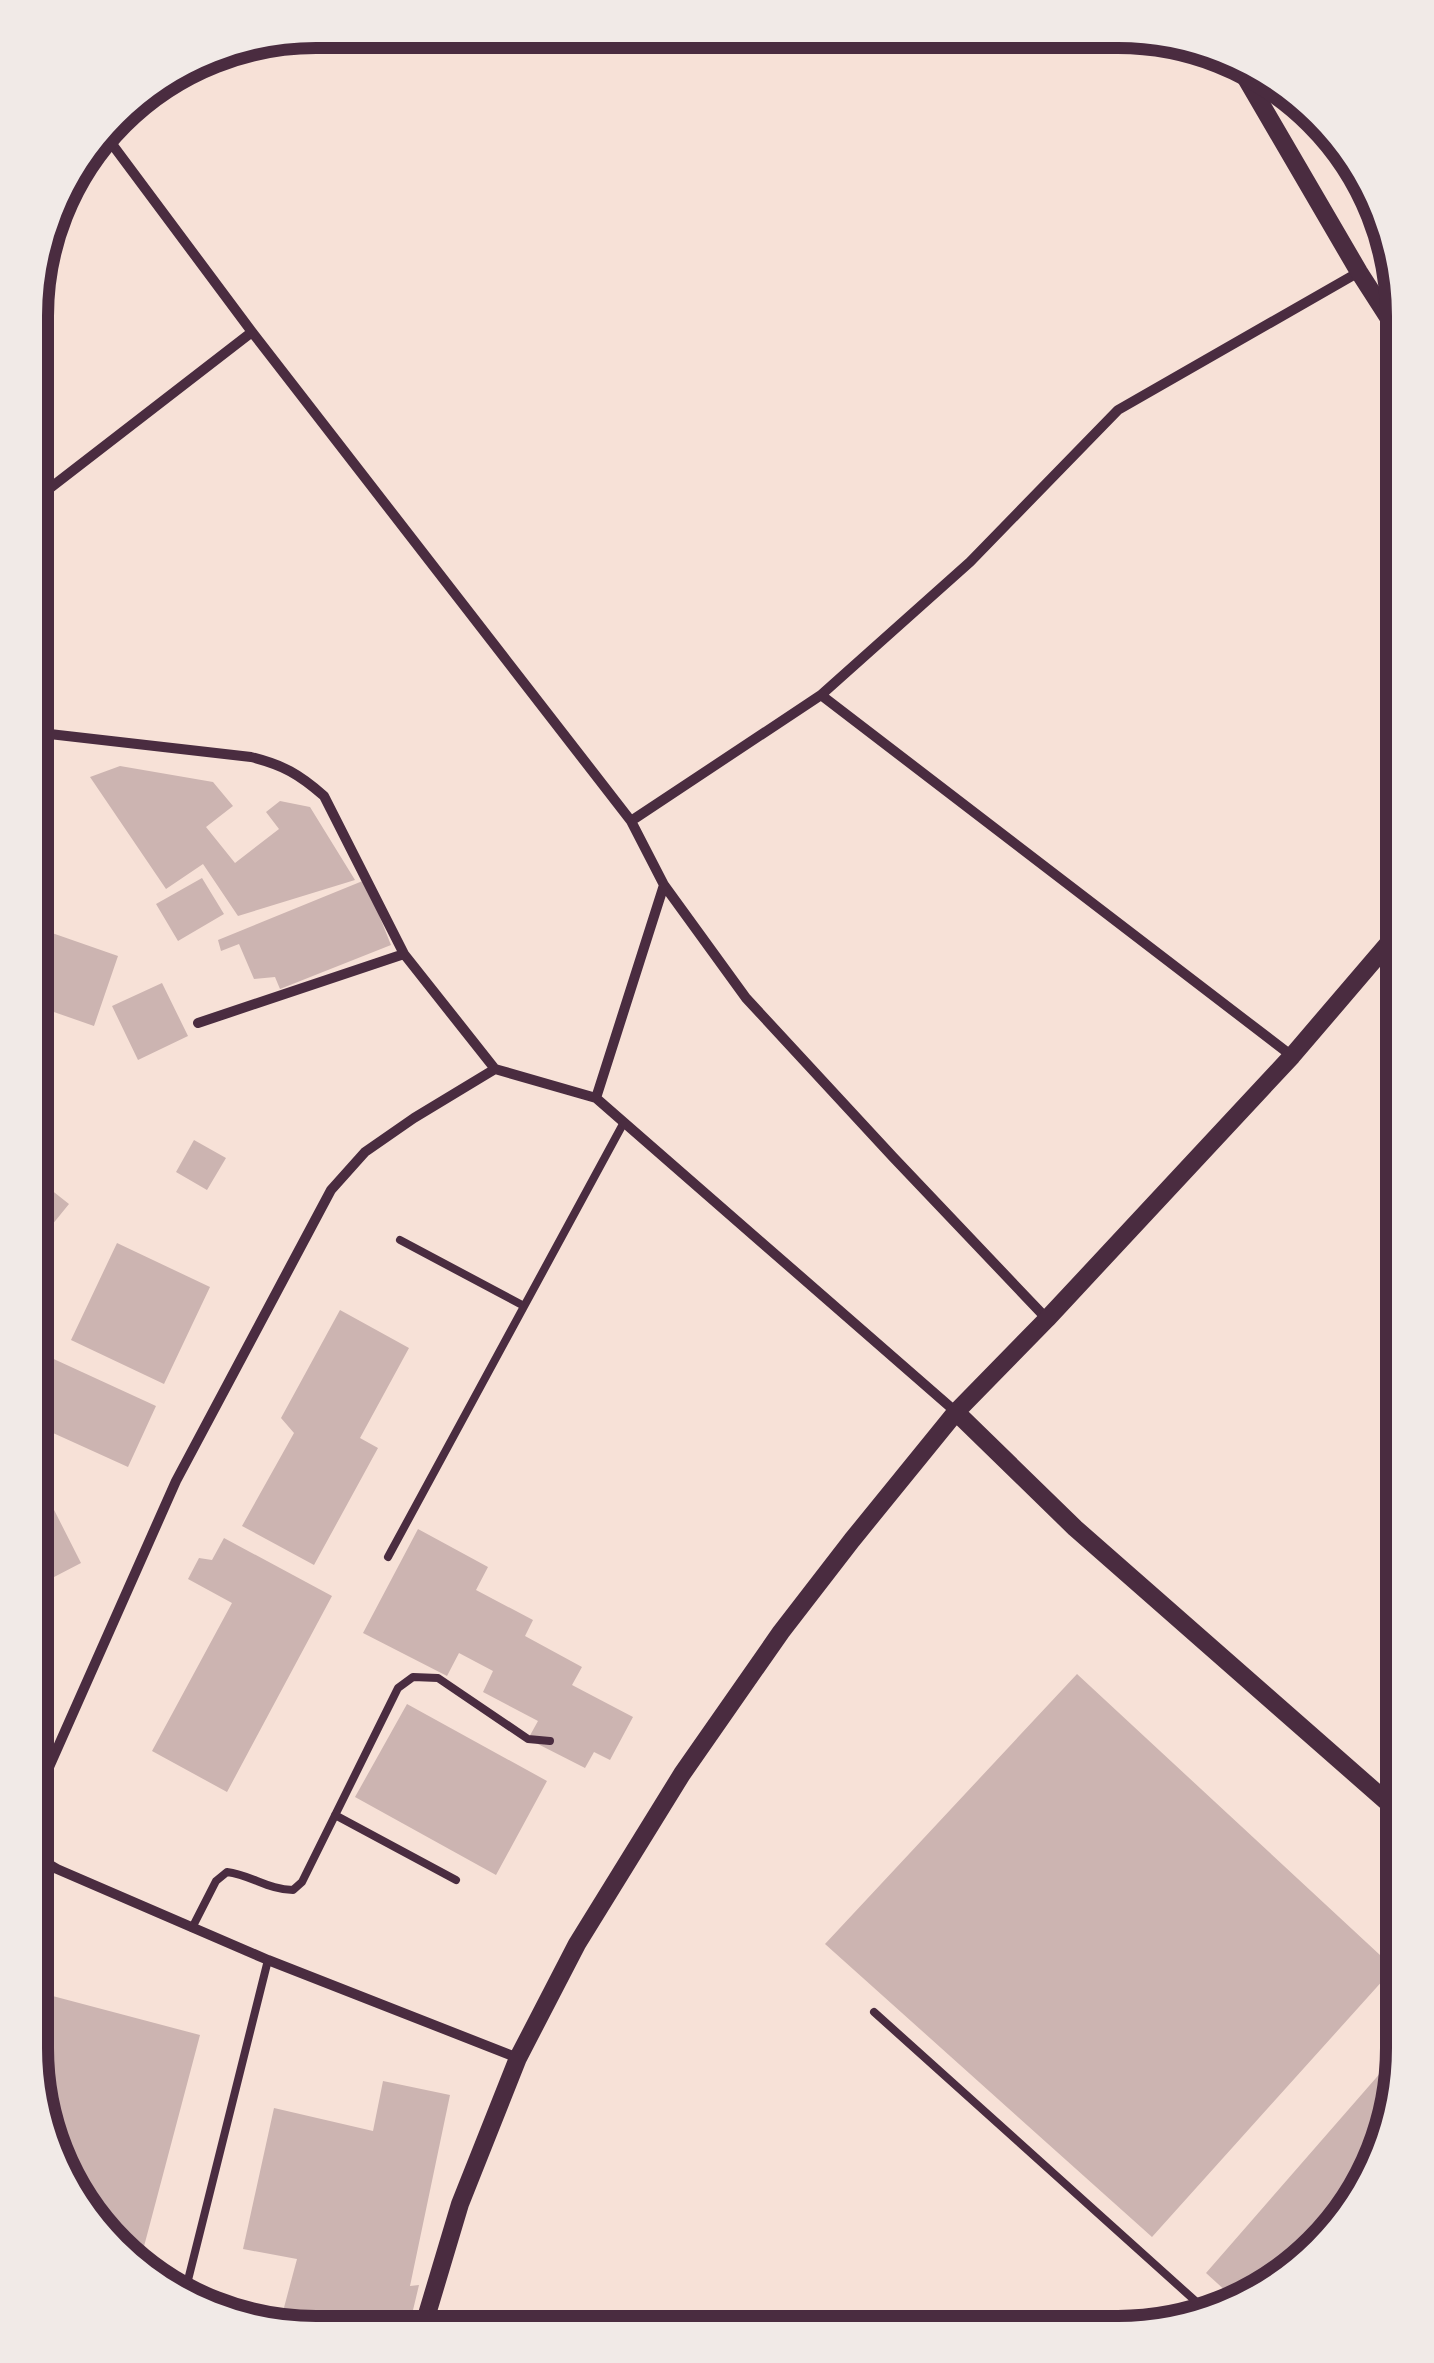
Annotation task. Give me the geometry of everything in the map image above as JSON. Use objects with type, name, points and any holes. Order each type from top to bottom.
[{"type":"street","points":[[1247,80],[1386,315]]},
{"type":"street","points":[[111,143],[252,332],[631,821],[664,884],[746,998],[1047,1319]]},
{"type":"street","points":[[631,821],[821,695],[970,562],[1118,410],[1358,272]]},
{"type":"street","points":[[48,490],[252,332]]},
{"type":"street","points":[[821,695],[1292,1056]]},
{"type":"street","points":[[48,734],[251,757],[282,765],[305,779],[324,796],[404,954],[494,1069],[596,1098],[956,1412],[1075,1528],[1386,1800]]},
{"type":"street","points":[[596,1098],[664,884]]},
{"type":"street","points":[[426,2316],[460,2204],[518,2058],[576,1944],[682,1774],[782,1632],[956,1412],[1292,1056],[1386,946]]},
{"type":"street","points":[[198,1023],[404,954]]},
{"type":"street","points":[[48,1770],[176,1482],[331,1190],[365,1152],[494,1069]]},
{"type":"street","points":[[48,1864],[268,1960],[518,2058]]},
{"type":"lane","points":[[388,1556],[623,1124]]},
{"type":"lane","points":[[400,1240],[524,1306]]},
{"type":"lane","points":[[192,1928],[216,1881],[227,1872],[243,1874],[279,1890],[293,1890],[302,1882],[398,1688],[413,1677],[438,1678],[528,1739],[550,1741]]},
{"type":"lane","points":[[335,1815],[456,1880]]},
{"type":"lane","points":[[187,2283],[268,1960]]},
{"type":"lane","points":[[874,2012],[1197,2303]]},
{"type":"building","points":[[120,766],[213,782],[233,806],[206,827],[235,863],[279,829],[266,812],[280,801],[310,807],[355,880],[238,916],[203,864],[166,889],[90,777]]},
{"type":"building","points":[[202,878],[224,914],[178,941],[156,904]]},
{"type":"building","points":[[365,880],[391,945],[280,989],[275,977],[254,979],[239,944],[221,951],[218,940]]},
{"type":"building","points":[[48,932],[118,956],[94,1026],[48,1010]]},
{"type":"building","points":[[162,983],[188,1036],[138,1060],[112,1006]]},
{"type":"building","points":[[194,1140],[226,1158],[207,1190],[176,1172]]},
{"type":"building","points":[[48,1187],[69,1204],[48,1230]]},
{"type":"building","points":[[117,1243],[210,1287],[164,1384],[71,1340]]},
{"type":"building","points":[[340,1310],[409,1348],[360,1438],[378,1448],[314,1565],[242,1526],[294,1433],[281,1418]]},
{"type":"building","points":[[48,1356],[156,1406],[128,1467],[48,1431]]},
{"type":"building","points":[[48,1498],[81,1563],[48,1580]]},
{"type":"building","points":[[418,1529],[488,1567],[476,1590],[533,1620],[525,1636],[582,1667],[572,1685],[633,1717],[610,1760],[594,1752],[585,1768],[528,1739],[538,1721],[483,1692],[493,1671],[459,1653],[447,1676],[363,1633]]},
{"type":"building","points":[[224,1538],[332,1596],[227,1792],[152,1751],[232,1603],[188,1579],[199,1558],[212,1560]]},
{"type":"building","points":[[1077,1674],[1386,1961],[1386,1977],[1152,2237],[825,1944]]},
{"type":"building","points":[[407,1704],[547,1781],[496,1875],[355,1797]]},
{"type":"building","points":[[48,1995],[200,2035],[143,2252],[103,2211],[68,2150],[50,2083]]},
{"type":"building","points":[[1386,2067],[1381,2100],[1366,2150],[1331,2211],[1282,2260],[1253,2280],[1227,2292],[1206,2273]]},
{"type":"building","points":[[383,2081],[450,2095],[410,2286],[419,2285],[412,2316],[282,2313],[297,2259],[243,2249],[274,2108],[373,2131]]}]
